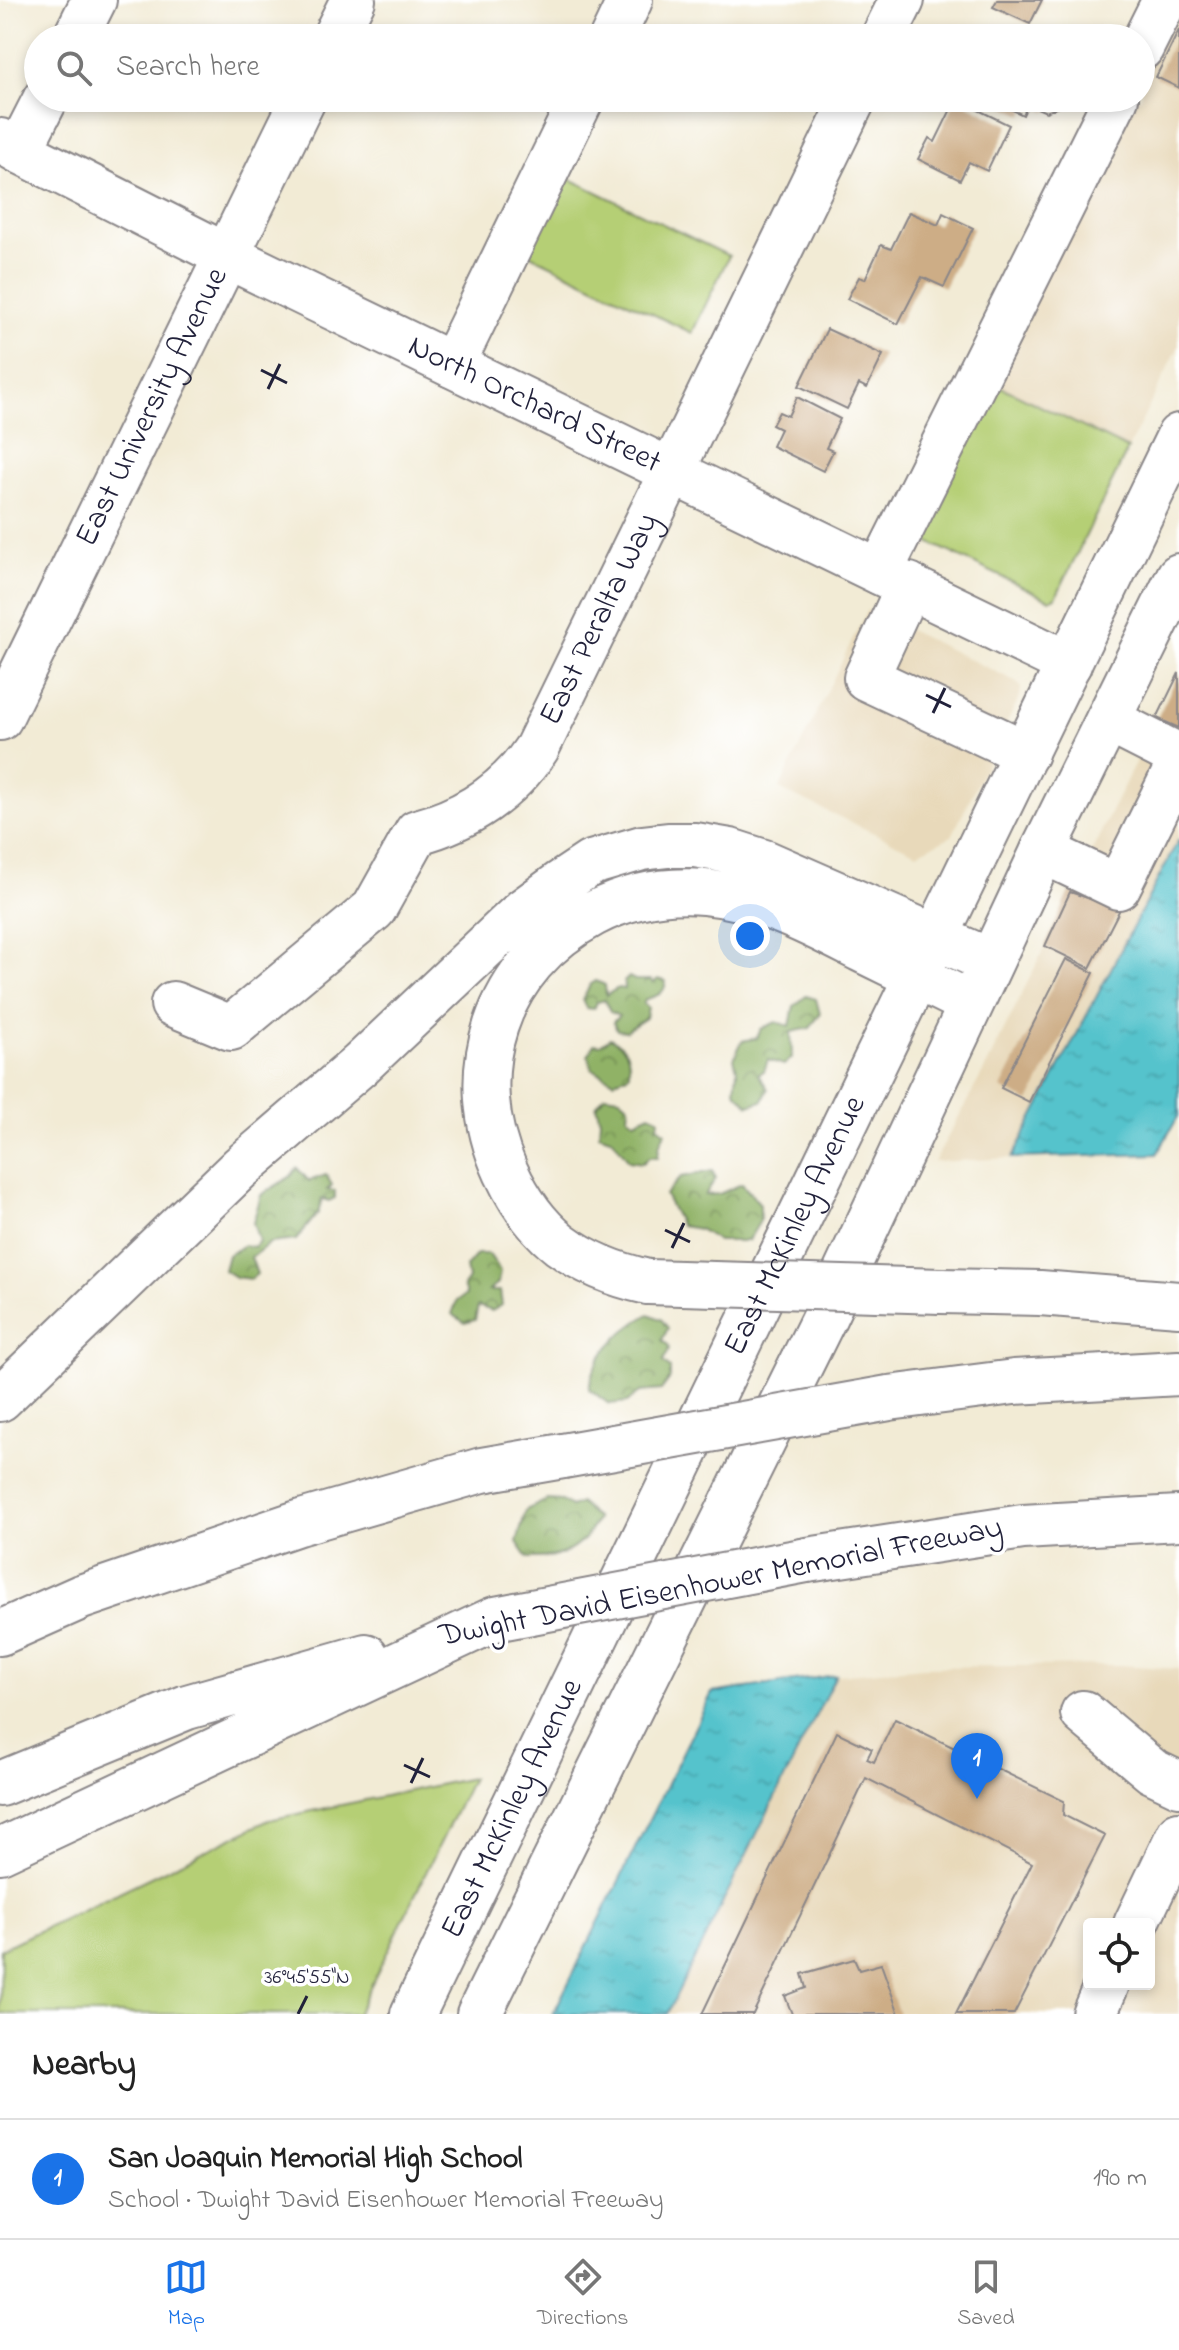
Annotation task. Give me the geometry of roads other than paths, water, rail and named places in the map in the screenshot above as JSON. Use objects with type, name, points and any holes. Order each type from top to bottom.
[{"type":"main road","points":[[82,24],[94,0]]},
{"type":"main road","points":[[341,24],[353,0]]},
{"type":"main road","points":[[619,24],[630,0]]},
{"type":"main road","points":[[890,24],[902,0]]},
{"type":"main road","points":[[1153,24],[1165,0]]},
{"type":"main road","points":[[10,146],[36,112]]},
{"type":"main road","name":"East University Avenue","points":[[0,718],[297,112]]},
{"type":"main road","points":[[452,365],[575,112]]},
{"type":"main road","name":"East Peralta Way","points":[[173,1004],[231,1028],[374,909],[417,832],[469,813],[526,765],[847,112]]},
{"type":"main road","points":[[1026,753],[866,678],[894,579],[1110,112]]},
{"type":"main road","name":"North Orchard Street","points":[[10,146],[225,255],[1069,664]]},
{"type":"main road","name":"East McKinley Avenue","points":[[413,2014],[1179,436]]},
{"type":"main road","points":[[1152,631],[1139,623],[1131,611],[1131,595],[1179,498]]},
{"type":"main road","name":"East McKinley Avenue","points":[[479,2014],[825,1316],[990,961],[1179,576]]},
{"type":"main road","points":[[1108,720],[1179,756]]},
{"type":"main road","points":[[1043,851],[1118,887],[1179,764]]},
{"type":"main road","points":[[0,1399],[240,1168],[360,1065],[524,910],[591,863],[642,848],[668,845],[695,845],[730,851],[764,862],[990,961]]},
{"type":"main road","points":[[970,1003],[799,918],[738,898],[674,891],[640,896],[607,907],[575,924],[550,943],[528,966],[493,1030],[486,1064],[485,1099],[490,1131],[515,1192],[535,1220],[558,1242],[586,1261],[620,1276],[648,1282],[1040,1293],[1179,1304]]},
{"type":"main road","points":[[0,1633],[81,1597],[298,1523],[482,1470],[889,1398],[1014,1382],[1179,1373]]},
{"type":"main road","name":"Dwight David Eisenhower Memorial Freeway","points":[[0,1784],[187,1707],[495,1619],[807,1560],[1023,1527],[1179,1518]]},
{"type":"main road","points":[[0,1851],[495,1619]]},
{"type":"main road","points":[[1083,1713],[1152,1771],[1179,1784]]},
{"type":"main road","points":[[1139,1918],[1179,1834]]},
{"type":"main road","points":[[1094,2014],[1104,1990]]},
{"type":"water","points":[[1179,839],[1179,1115],[1157,1154],[1012,1158]]},
{"type":"water","points":[[836,1675],[667,2014],[553,2014],[712,1693]]},
{"type":"place","name":"San Joaquin Memorial High School","points":[[977,1799]]}]
